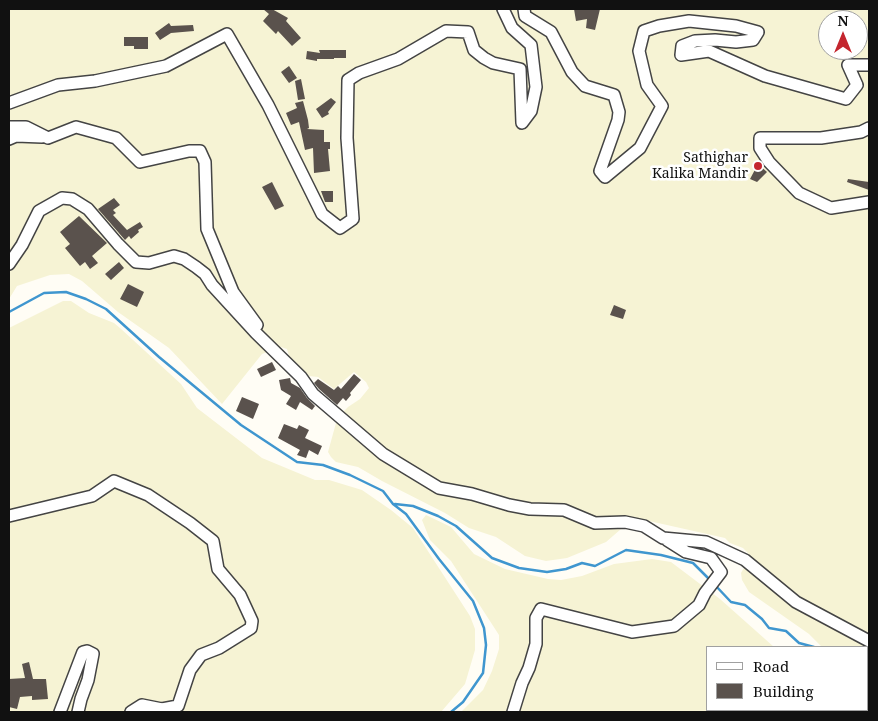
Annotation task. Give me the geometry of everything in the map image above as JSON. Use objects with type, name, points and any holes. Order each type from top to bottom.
[{"type":"street","points":[[9,103],[58,85],[95,81],[166,66],[227,34],[268,105],[322,214],[340,228],[353,219],[347,138],[348,80],[359,73],[398,59],[446,32],[468,32],[474,50],[484,58],[493,63],[520,69],[522,123],[527,117],[531,111],[536,87],[530,45],[512,28],[503,9]]},
{"type":"street","points":[[524,9],[525,16],[551,32],[572,72],[585,86],[614,95],[619,112],[618,120],[600,171],[605,177],[640,148],[662,106],[647,84],[639,52],[644,32],[659,26],[689,22],[736,26],[758,32],[753,40],[736,42],[695,41],[682,46],[681,55],[709,51],[766,76],[846,99],[857,84],[848,65],[869,65]]},
{"type":"street","points":[[9,126],[26,128],[48,138]]},
{"type":"street","points":[[9,139],[16,136],[48,138],[76,127],[116,138],[140,162],[189,150],[200,151],[206,162],[207,229],[233,292],[279,357]]},
{"type":"street","points":[[869,128],[861,132],[821,138],[760,138],[760,148],[769,162],[799,193],[831,208],[869,202]]},
{"type":"street","points":[[9,264],[22,245],[39,211],[62,198],[72,199],[88,209],[136,262],[149,264],[174,256],[184,259],[205,274],[212,285],[300,377],[313,394],[382,454],[438,488],[472,494],[530,509],[564,510],[595,523],[625,522],[644,526],[686,552],[711,558],[721,572],[705,593],[699,605],[674,626],[632,632],[541,609],[536,618],[536,644],[513,712]]},
{"type":"street","points":[[9,516],[92,496],[114,481],[148,495],[213,541],[218,569],[240,595],[252,621],[251,628],[219,648],[201,655],[190,670],[178,706],[162,709],[142,705],[131,712]]},
{"type":"street","points":[[663,538],[706,542],[746,560],[796,602],[869,641]]},
{"type":"street","points":[[60,712],[83,652],[86,650],[93,654],[88,680],[78,712]]},
{"type":"shaded area","points":[[9,9],[869,9],[869,693],[868,646],[821,646],[809,634],[749,592],[742,580],[741,573],[748,561],[748,553],[725,538],[642,521],[628,523],[606,542],[567,558],[546,561],[525,556],[496,537],[469,528],[445,513],[358,467],[336,462],[331,457],[328,452],[336,423],[341,418],[343,412],[360,399],[369,388],[366,382],[354,372],[334,389],[318,377],[309,376],[289,356],[287,349],[281,347],[262,354],[222,404],[169,348],[118,312],[82,281],[69,274],[50,275],[17,286],[9,299]]},
{"type":"shaded area","points":[[63,301],[71,301],[89,313],[114,323],[181,384],[197,408],[262,458],[315,480],[329,480],[362,490],[413,528],[470,616],[475,629],[475,650],[465,684],[441,712],[9,712],[9,328]]},
{"type":"shaded area","points":[[426,515],[451,527],[474,554],[505,569],[548,579],[561,580],[582,576],[614,564],[652,559],[671,562],[720,599],[773,646],[706,646],[706,711],[858,712],[461,712],[483,690],[499,649],[499,635],[451,561],[430,540],[422,520]]},
{"type":"building","points":[[263,9],[272,9],[288,18],[286,21],[301,38],[292,46],[278,31],[276,34],[263,21],[269,14]]},
{"type":"building","points":[[574,9],[600,9],[595,30],[586,28],[587,19],[576,21]]},
{"type":"building","points":[[169,23],[171,26],[193,25],[194,31],[171,33],[160,40],[155,33]]},
{"type":"building","points":[[124,37],[148,37],[148,49],[134,49],[134,46],[124,46]]},
{"type":"building","points":[[319,50],[346,50],[346,58],[317,59],[317,61],[306,59],[307,51],[320,53]]},
{"type":"building","points":[[289,66],[297,78],[289,83],[281,72]]},
{"type":"building","points":[[301,79],[305,99],[298,100],[295,81]]},
{"type":"building","points":[[331,98],[336,102],[328,112],[329,114],[322,118],[316,109]]},
{"type":"building","points":[[303,101],[308,120],[309,128],[307,129],[324,130],[324,142],[330,142],[330,149],[328,149],[330,171],[314,173],[313,148],[305,150],[299,122],[291,125],[286,113],[297,108],[295,103]]},
{"type":"building","points":[[758,164],[767,172],[757,182],[750,179]]},
{"type":"building","points":[[848,179],[869,182],[869,190],[847,182]]},
{"type":"building","points":[[272,182],[284,206],[275,210],[262,187]]},
{"type":"building","points":[[321,191],[333,191],[333,202],[325,202]]},
{"type":"building","points":[[114,198],[120,205],[113,210],[116,213],[113,215],[127,230],[140,222],[143,227],[131,239],[129,236],[125,240],[98,209]]},
{"type":"building","points":[[79,216],[107,243],[92,256],[98,263],[90,269],[85,262],[80,266],[65,248],[70,244],[60,232]]},
{"type":"building","points":[[119,262],[124,268],[111,280],[105,274]]},
{"type":"building","points":[[128,284],[144,292],[137,307],[120,299]]},
{"type":"building","points":[[614,305],[626,310],[623,319],[610,315]]},
{"type":"building","points":[[272,362],[276,370],[261,377],[257,369]]},
{"type":"building","points":[[354,374],[361,380],[346,401],[343,398],[337,405],[314,383],[318,379],[334,390],[338,386],[341,389]]},
{"type":"building","points":[[290,378],[291,383],[300,388],[315,406],[312,410],[300,402],[296,410],[286,404],[291,396],[281,390],[279,380]]},
{"type":"building","points":[[242,397],[259,404],[253,419],[236,411]]},
{"type":"building","points":[[284,424],[297,429],[299,425],[309,430],[305,438],[322,446],[318,455],[309,450],[306,458],[297,455],[300,450],[278,438]]},
{"type":"building","points":[[29,662],[33,679],[46,679],[48,699],[32,700],[32,696],[20,697],[17,709],[9,707],[9,679],[25,678],[22,664]]},
{"type":"waterway","points":[[9,312],[44,293],[66,292],[86,299],[106,309],[159,357],[241,425],[297,462],[323,465],[350,475],[383,491],[393,504],[406,514],[473,601],[484,628],[486,645],[483,673],[463,702],[451,712]]},
{"type":"waterway","points":[[395,504],[413,506],[438,516],[456,526],[492,558],[519,568],[547,572],[566,569],[582,563],[595,566],[626,550],[661,555],[693,563],[711,581]]},
{"type":"waterway","points":[[715,585],[731,602],[745,605],[762,619],[769,628],[786,631],[799,643],[810,646]]},
{"type":"place","name":"Sathighar Kalika Mandir","points":[[758,166]]}]
